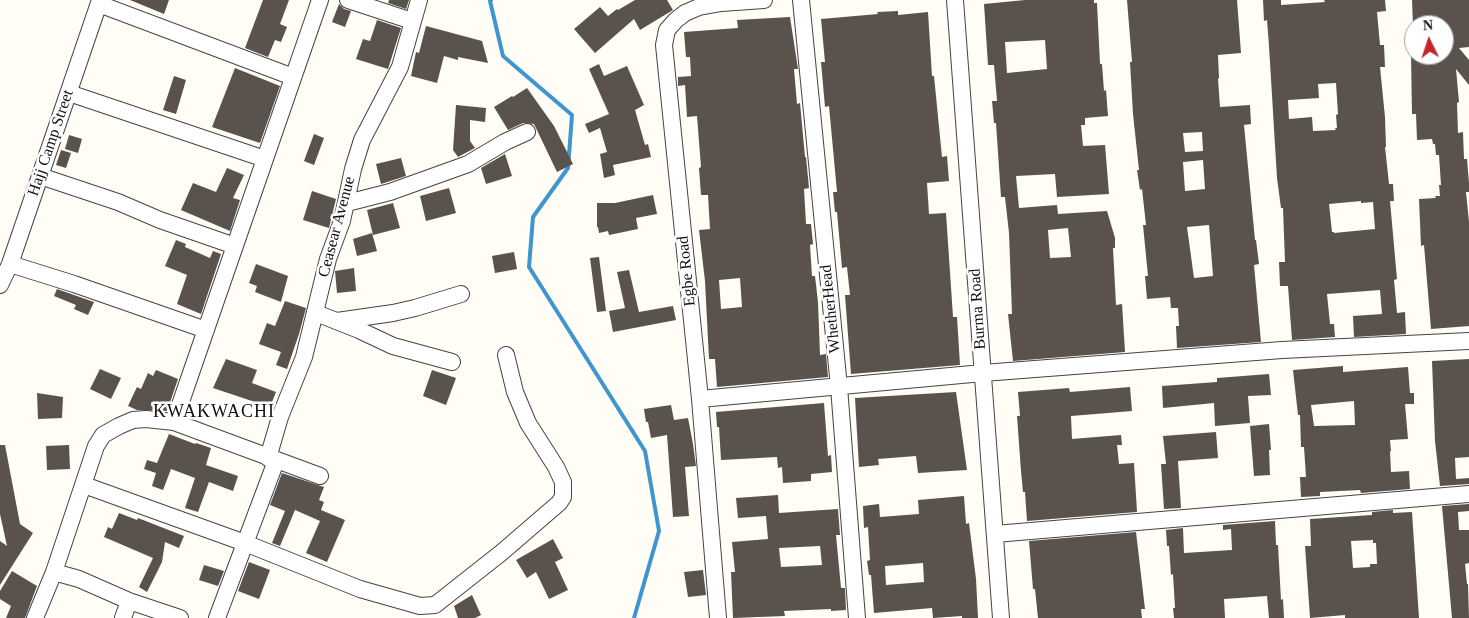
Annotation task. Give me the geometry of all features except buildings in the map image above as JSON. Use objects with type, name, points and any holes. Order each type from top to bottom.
[{"type":"street","points":[[174,422],[320,0]]},
{"type":"street","points":[[348,0],[412,21]]},
{"type":"street","name":"Ceasear Avenue","points":[[217,618],[245,543],[272,459],[280,417],[304,357],[328,259],[347,203],[352,169],[362,140],[400,67],[418,0]]},
{"type":"street","name":"Egbe Road","points":[[718,618],[700,398],[664,45],[667,30],[685,13],[699,7],[721,3],[764,0]]},
{"type":"street","name":"WhetherHead","points":[[801,0],[839,387],[857,618]]},
{"type":"street","name":"Burma Road","points":[[954,0],[1001,618]]},
{"type":"street","points":[[100,2],[293,78]]},
{"type":"street","name":"Hajj Camp Street","points":[[0,285],[10,264],[100,2]]},
{"type":"street","points":[[69,92],[265,159]]},
{"type":"street","points":[[347,203],[390,192],[468,164],[526,132]]},
{"type":"street","points":[[40,176],[118,202],[160,220],[235,246]]},
{"type":"street","points":[[10,264],[206,330]]},
{"type":"street","points":[[335,321],[416,308],[461,294]]},
{"type":"street","points":[[316,313],[393,346],[452,362]]},
{"type":"street","points":[[700,398],[983,373],[1282,350],[1469,341]]},
{"type":"street","points":[[84,485],[245,543],[360,589],[420,606],[436,605],[501,554],[559,503],[563,497],[563,482],[556,467],[528,423],[515,392],[506,355]]},
{"type":"street","points":[[35,618],[54,572],[96,446],[103,435],[119,426],[133,420],[146,419],[174,422],[320,476]]},
{"type":"street","points":[[995,534],[1469,494]]},
{"type":"street","points":[[54,572],[79,579],[129,601],[180,618]]},
{"type":"street","points":[[123,618],[129,601]]},
{"type":"waterway","points":[[491,0],[503,56],[572,115],[568,168],[533,217],[529,267],[645,451],[659,531],[634,618]]},
{"type":"district","name":"KWAKWACHI","points":[[214,412]]}]
